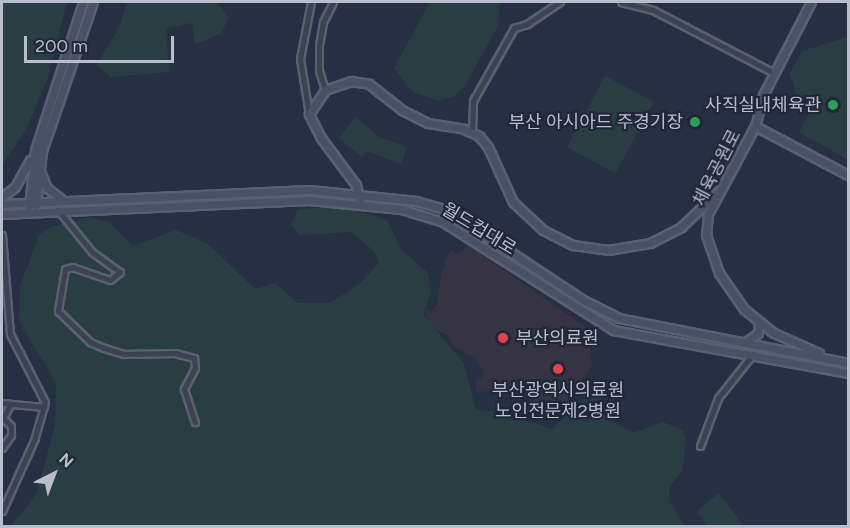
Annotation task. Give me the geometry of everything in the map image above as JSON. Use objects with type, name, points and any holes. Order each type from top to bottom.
[{"type":"main road","points":[[2,197],[19,181],[35,150],[83,2]]},
{"type":"main road","points":[[32,201],[39,166],[93,2]]},
{"type":"main road","name":"체육공원로","points":[[811,2],[763,95],[755,126],[708,214],[706,235],[730,292],[759,322],[791,343],[835,360]]},
{"type":"main road","points":[[361,205],[359,194],[309,114],[326,90],[341,82],[360,81],[414,117],[471,132],[488,147],[513,201],[534,223],[563,241],[584,248],[621,249],[650,243],[681,226],[720,190]]},
{"type":"main road","points":[[755,126],[849,176]]},
{"type":"main road","points":[[33,211],[35,150]]},
{"type":"main road","points":[[39,166],[47,188],[62,199]]},
{"type":"main road","name":"월드컵대로","points":[[2,204],[216,191],[309,190],[416,201],[447,210],[603,312],[849,363]]},
{"type":"main road","name":"월드컵대로","points":[[2,214],[58,209],[298,200],[414,212],[443,222],[602,326],[849,373]]},
{"type":"main road","points":[[746,342],[758,333],[759,322]]},
{"type":"street","points":[[309,114],[300,59],[311,2]]},
{"type":"street","points":[[326,90],[319,70],[319,45],[323,22],[333,2]]},
{"type":"street","points":[[471,132],[473,101],[514,28],[527,24],[560,2]]},
{"type":"street","points":[[621,2],[653,10],[774,73]]},
{"type":"street","points":[[58,209],[92,252],[120,272],[110,280],[73,267],[65,269],[58,311],[90,342],[104,348],[124,354],[175,353],[194,358],[196,365],[184,389],[195,422]]},
{"type":"street","points":[[2,235],[10,334],[40,389],[44,407],[2,510]]},
{"type":"street","points":[[700,446],[718,398],[753,354]]},
{"type":"street","points":[[2,403],[44,407]]},
{"type":"street","points":[[2,448],[11,435],[11,426],[3,418],[10,405]]},
{"type":"shaded area","points":[[469,246],[587,328],[592,365],[565,405],[536,403],[509,381],[494,391],[476,392],[476,379],[482,379],[483,373],[476,358],[453,346],[447,335],[431,327],[424,309],[430,312],[437,305],[441,275],[450,250],[458,254]]},
{"type":"green space","points":[[2,2],[67,2],[47,80],[26,130],[2,165]]},
{"type":"green space","points":[[127,2],[217,2],[229,18],[221,33],[195,43],[192,23],[166,28],[169,72],[111,77],[96,65],[119,28]]},
{"type":"green space","points":[[430,2],[499,2],[500,5],[498,26],[466,84],[454,96],[439,101],[413,92],[394,68]]},
{"type":"green space","points":[[848,37],[848,160],[799,132],[808,115],[804,102],[797,98],[790,73],[802,51]]},
{"type":"green space","points":[[605,76],[654,102],[616,173],[567,148]]},
{"type":"green space","points":[[356,117],[379,137],[407,147],[401,164],[367,151],[362,157],[339,138]]},
{"type":"green space","points":[[341,207],[387,220],[401,249],[428,273],[431,292],[423,314],[464,364],[476,410],[501,412],[552,429],[590,393],[601,398],[600,414],[632,433],[663,422],[683,430],[686,439],[683,470],[669,487],[669,501],[685,526],[11,526],[36,495],[55,426],[56,383],[19,321],[20,286],[39,235],[51,227],[88,217],[109,222],[133,246],[176,230],[208,244],[255,289],[275,283],[298,303],[330,303],[361,283],[379,263],[374,251],[351,232],[299,235],[291,224],[298,209]]},
{"type":"green space","points":[[719,493],[744,526],[707,526],[697,511]]},
{"type":"place","name":"사직실내체육관","points":[[833,105]]},
{"type":"place","name":"부산 아시아드 주경기장","points":[[695,122]]},
{"type":"place","name":"부산의료원","points":[[503,338]]},
{"type":"place","name":"부산광역시의료원 노인전문제2병원","points":[[558,369]]}]
